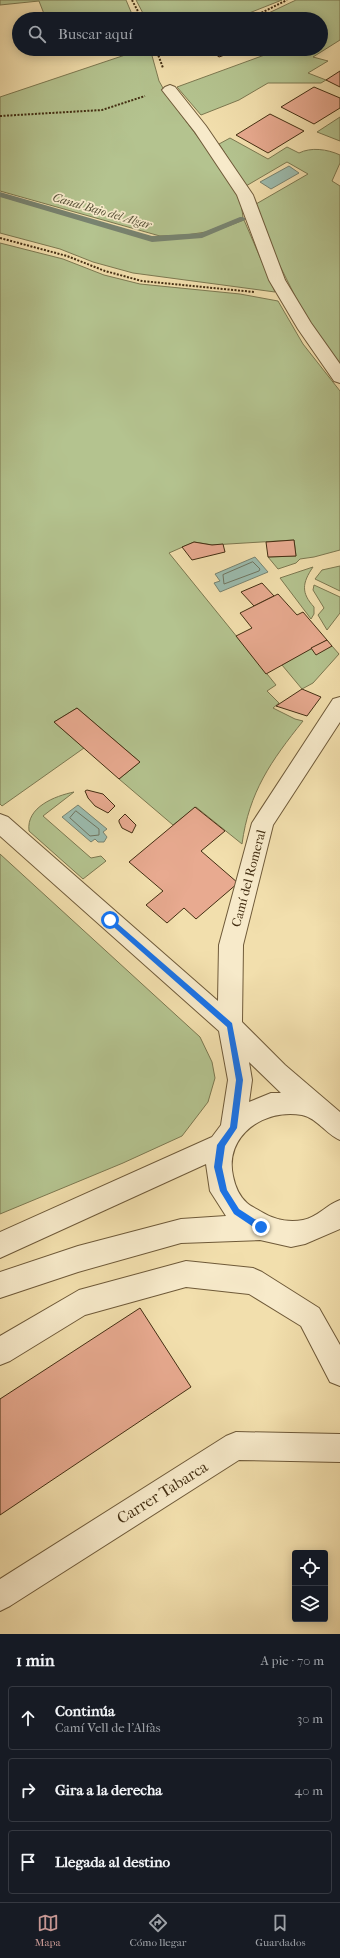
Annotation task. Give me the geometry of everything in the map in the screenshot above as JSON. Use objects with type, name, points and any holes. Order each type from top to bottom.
[{"type":"street","points":[[170,90],[201,129],[245,195],[277,280],[304,325],[340,377]]},
{"type":"street","name":"Camí del Romeral","points":[[261,1227],[236,1211],[223,1191],[218,1167],[240,1080],[230,1026],[231,945],[263,823],[340,705]]},
{"type":"street","points":[[0,823],[230,1026],[276,1073],[333,1121]]},
{"type":"street","points":[[0,1245],[227,1136],[241,1118],[271,1104],[303,1104],[333,1121]]},
{"type":"street","points":[[0,1285],[78,1260],[181,1231],[261,1227],[267,1230],[291,1234],[305,1232],[334,1221]]},
{"type":"street","points":[[0,1351],[79,1303],[186,1274],[253,1281],[310,1317],[340,1372]]},
{"type":"street","name":"Carrer Tabarca","points":[[0,1596],[236,1446],[340,1448]]},
{"type":"path","points":[[132,0],[138,12]]},
{"type":"path","points":[[263,12],[287,0]]},
{"type":"path","points":[[0,116],[102,110],[170,90]]},
{"type":"path","points":[[0,238],[67,256],[106,271],[142,281],[243,290],[287,297]]},
{"type":"green space","points":[[0,0],[126,0],[131,12],[43,12],[39,1],[0,5]]},
{"type":"green space","points":[[136,0],[282,0],[252,12],[142,12]]},
{"type":"green space","points":[[296,0],[340,0],[340,40],[328,48],[328,12],[271,12]]},
{"type":"green space","points":[[122,56],[152,56],[159,81],[168,97],[240,197],[243,217],[206,232],[186,235],[160,236],[0,191],[0,97]]},
{"type":"green space","points":[[262,56],[315,56],[313,57],[328,61],[308,73],[326,80],[321,83],[268,83],[239,100],[201,115],[177,87]]},
{"type":"green space","points":[[340,117],[340,141],[317,132]]},
{"type":"green space","points":[[230,138],[268,159],[287,147],[299,153],[314,149],[330,151],[340,155],[340,163],[332,181],[340,186],[340,364],[308,322],[269,244],[256,204],[308,174],[287,162],[246,186],[219,144]]},
{"type":"green space","points":[[0,196],[152,240],[202,236],[244,220],[275,292],[133,273],[93,262],[60,249],[0,233]]},
{"type":"green space","points":[[0,243],[63,259],[104,275],[140,284],[240,294],[278,301],[303,344],[340,391],[340,550],[300,559],[296,563],[278,569],[268,557],[296,556],[294,540],[212,545],[194,542],[169,553],[276,685],[267,691],[279,703],[273,708],[295,719],[303,721],[271,764],[263,778],[250,808],[242,844],[196,807],[173,825],[119,779],[140,762],[77,708],[54,722],[84,748],[2,806],[0,804]]},
{"type":"green space","points":[[340,566],[340,591],[315,579],[322,570]]},
{"type":"green space","points":[[313,567],[309,573],[304,588],[307,597],[314,607],[314,614],[311,619],[280,578]]},
{"type":"green space","points":[[314,585],[340,597],[340,613],[327,630],[318,615],[324,608],[313,590]]},
{"type":"green space","points":[[332,646],[339,654],[313,683],[302,689],[282,665],[311,648]]},
{"type":"green space","points":[[74,792],[43,816],[91,858],[101,856],[106,861],[83,879],[29,831],[29,823],[32,815],[37,809],[43,804],[59,796]]},
{"type":"green space","points":[[0,854],[200,1037],[212,1062],[215,1078],[208,1102],[182,1136],[123,1163],[0,1214]]},
{"type":"water","points":[[289,166],[299,173],[271,189],[260,182]]},
{"type":"water","points":[[255,557],[268,572],[220,592],[214,583],[220,581],[215,574]]},
{"type":"water","points":[[78,805],[107,829],[103,832],[107,837],[104,842],[98,842],[95,839],[91,842],[62,817]]},
{"type":"building","points":[[340,71],[340,87],[326,80]]},
{"type":"building","points":[[314,87],[340,98],[340,108],[314,124],[281,107]]},
{"type":"building","points":[[270,114],[304,131],[268,153],[236,135]]},
{"type":"building","points":[[294,540],[296,556],[268,557],[266,542]]},
{"type":"building","points":[[194,542],[212,545],[223,544],[225,552],[192,560],[182,547]]},
{"type":"building","points":[[262,583],[274,596],[254,606],[241,592]]},
{"type":"building","points":[[278,594],[297,615],[303,612],[327,640],[266,674],[236,636],[252,628],[240,613]]},
{"type":"building","points":[[327,640],[332,646],[316,655],[311,648]]},
{"type":"building","points":[[302,689],[321,697],[307,716],[276,706]]},
{"type":"building","points":[[77,708],[140,762],[119,779],[54,722]]},
{"type":"building","points":[[87,790],[103,794],[115,806],[108,813],[95,806],[88,798],[85,791]]},
{"type":"building","points":[[195,807],[225,831],[201,851],[238,883],[196,919],[184,908],[167,923],[146,905],[163,891],[129,862]]},
{"type":"building","points":[[125,814],[136,825],[132,833],[122,828],[119,822]]},
{"type":"building","points":[[140,1308],[191,1387],[0,1515],[0,1399]]},
{"type":"waterway","name":"Canal Bajo del Algar","points":[[0,194],[152,239],[202,235],[243,219]]},
{"type":"route","points":[[110,920],[230,1026],[240,1080],[233,1128],[221,1145],[218,1167],[223,1191],[236,1211],[261,1227]]}]
